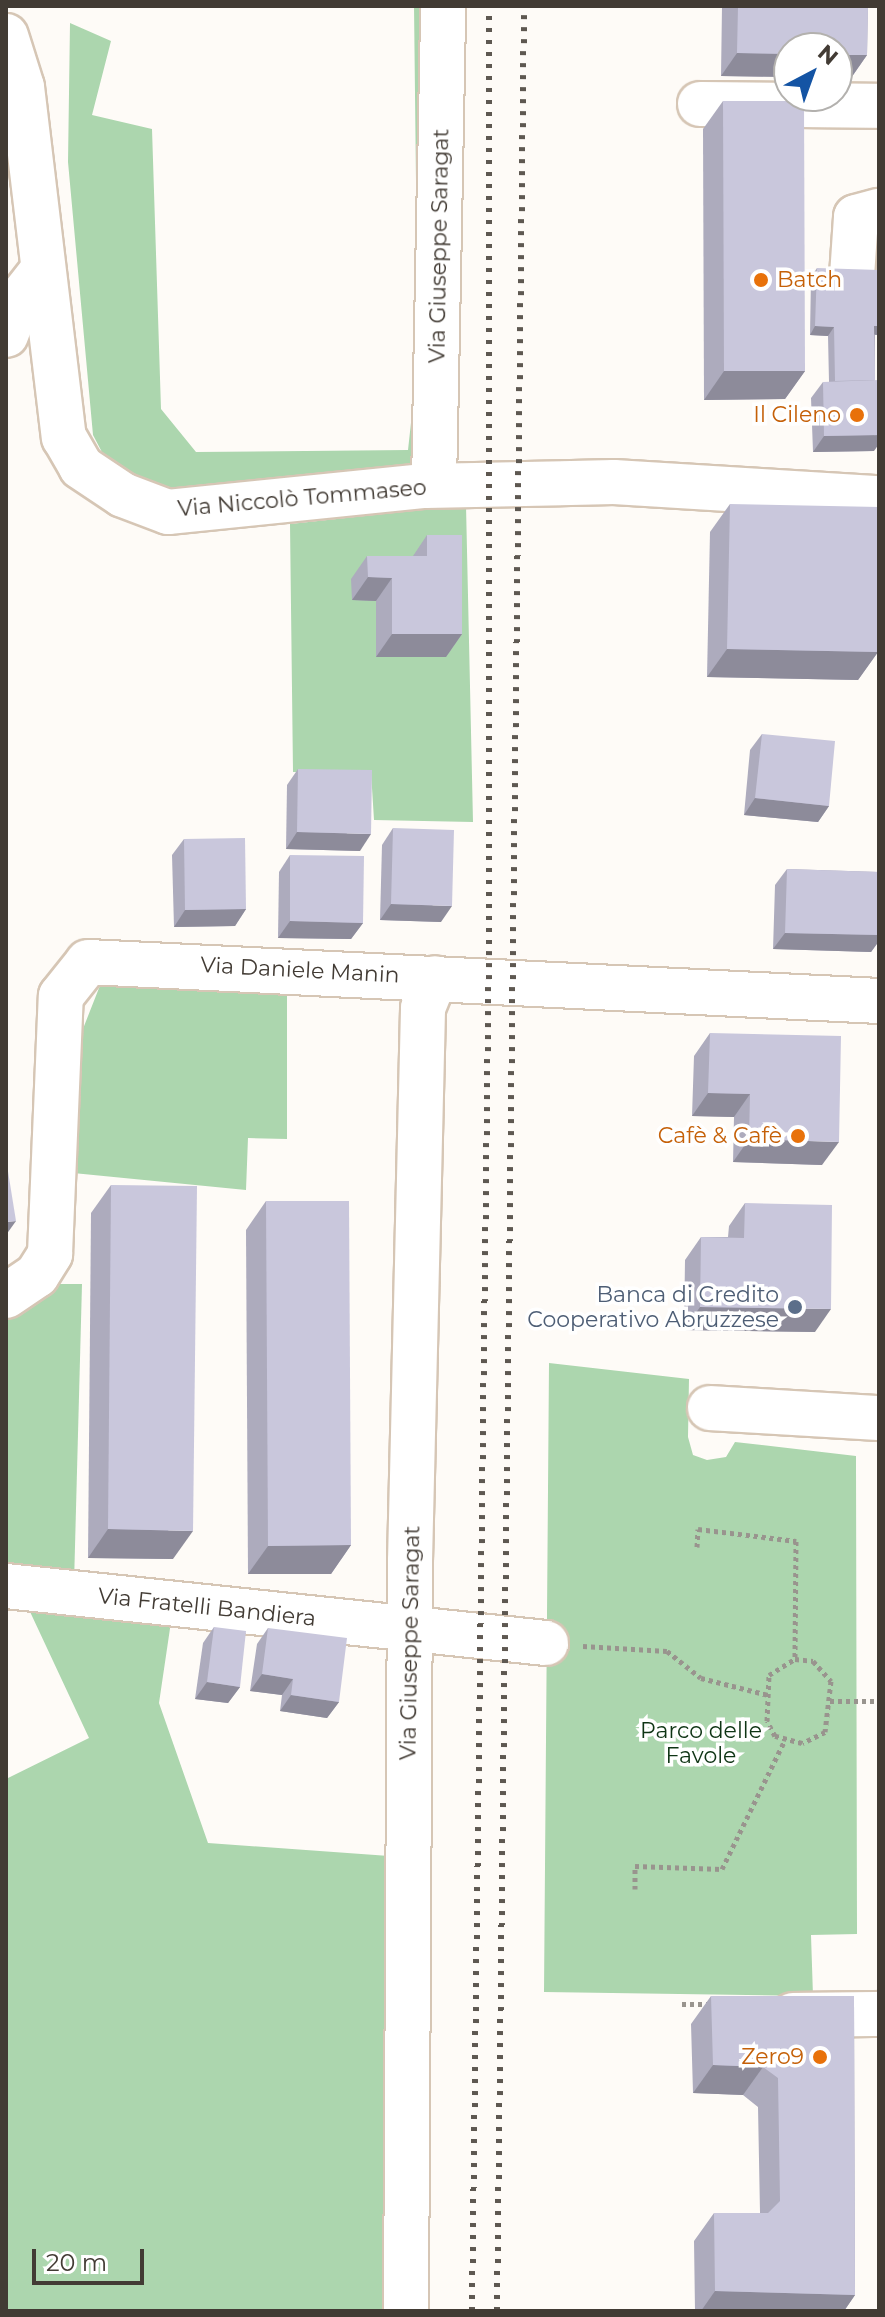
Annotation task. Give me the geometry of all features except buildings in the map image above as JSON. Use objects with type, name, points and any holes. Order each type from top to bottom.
[{"type":"street","name":"Via Giuseppe Saragat","points":[[434,485],[443,6]]},
{"type":"street","name":"Via Niccolò Tommaseo","points":[[6,36],[22,87],[41,272],[64,437],[81,467],[123,495],[168,512],[434,485],[614,482],[879,498]]},
{"type":"street","points":[[700,104],[879,106]]},
{"type":"street","points":[[852,276],[856,217],[879,211]]},
{"type":"street","points":[[6,335],[20,299],[41,272]]},
{"type":"street","name":"Via Daniele Manin","points":[[6,1296],[37,1275],[50,1254],[51,1097],[61,996],[76,970],[101,959],[879,1001]]},
{"type":"street","name":"Via Giuseppe Saragat","points":[[406,2311],[409,1627],[423,1008],[435,978]]},
{"type":"street","points":[[710,1408],[879,1418]]},
{"type":"street","name":"Via Fratelli Bandiera","points":[[6,1586],[546,1643]]},
{"type":"street","points":[[748,2016],[879,2014]]},
{"type":"path","points":[[697,1547],[698,1529],[796,1541],[795,1659]]},
{"type":"path","points":[[546,1643],[667,1651],[701,1678],[768,1695]]},
{"type":"path","points":[[795,1659],[813,1661],[831,1681],[825,1732],[802,1743],[785,1740],[767,1721],[769,1675],[795,1659]]},
{"type":"path","points":[[830,1701],[879,1701]]},
{"type":"path","points":[[635,1889],[635,1866],[722,1869],[785,1740]]},
{"type":"green space","points":[[414,6],[431,6],[429,457],[409,480],[205,498],[138,485],[104,456],[93,435],[68,162],[70,23],[111,41],[92,115],[152,129],[161,409],[196,452],[408,450],[418,359]]},
{"type":"green space","points":[[466,505],[473,822],[374,820],[371,772],[293,772],[290,524]]},
{"type":"green space","points":[[287,981],[287,1139],[248,1138],[246,1190],[73,1173],[77,1044],[101,983]]},
{"type":"green space","points":[[46,1284],[82,1284],[74,1584],[6,1574],[6,1311]]},
{"type":"green space","name":"Parco delle Favole","points":[[549,1363],[689,1379],[688,1437],[693,1455],[707,1460],[726,1457],[735,1442],[856,1456],[857,1934],[811,1935],[813,1996],[544,1992]]},
{"type":"green space","points":[[25,1601],[172,1615],[159,1703],[208,1843],[389,1856],[391,2311],[6,2311],[6,1779],[89,1738]]},
{"type":"railway","points":[[472,2311],[489,944],[489,6]]},
{"type":"railway","points":[[497,2311],[524,6]]},
{"type":"place","name":"Batch","points":[[761,280]]},
{"type":"place","name":"Il Cileno","points":[[857,415]]},
{"type":"place","name":"Cafè & Cafè","points":[[798,1136]]},
{"type":"place","name":"Banca di Credito Cooperativo Abruzzese","points":[[795,1307]]},
{"type":"place","name":"Zero9","points":[[820,2057]]}]
